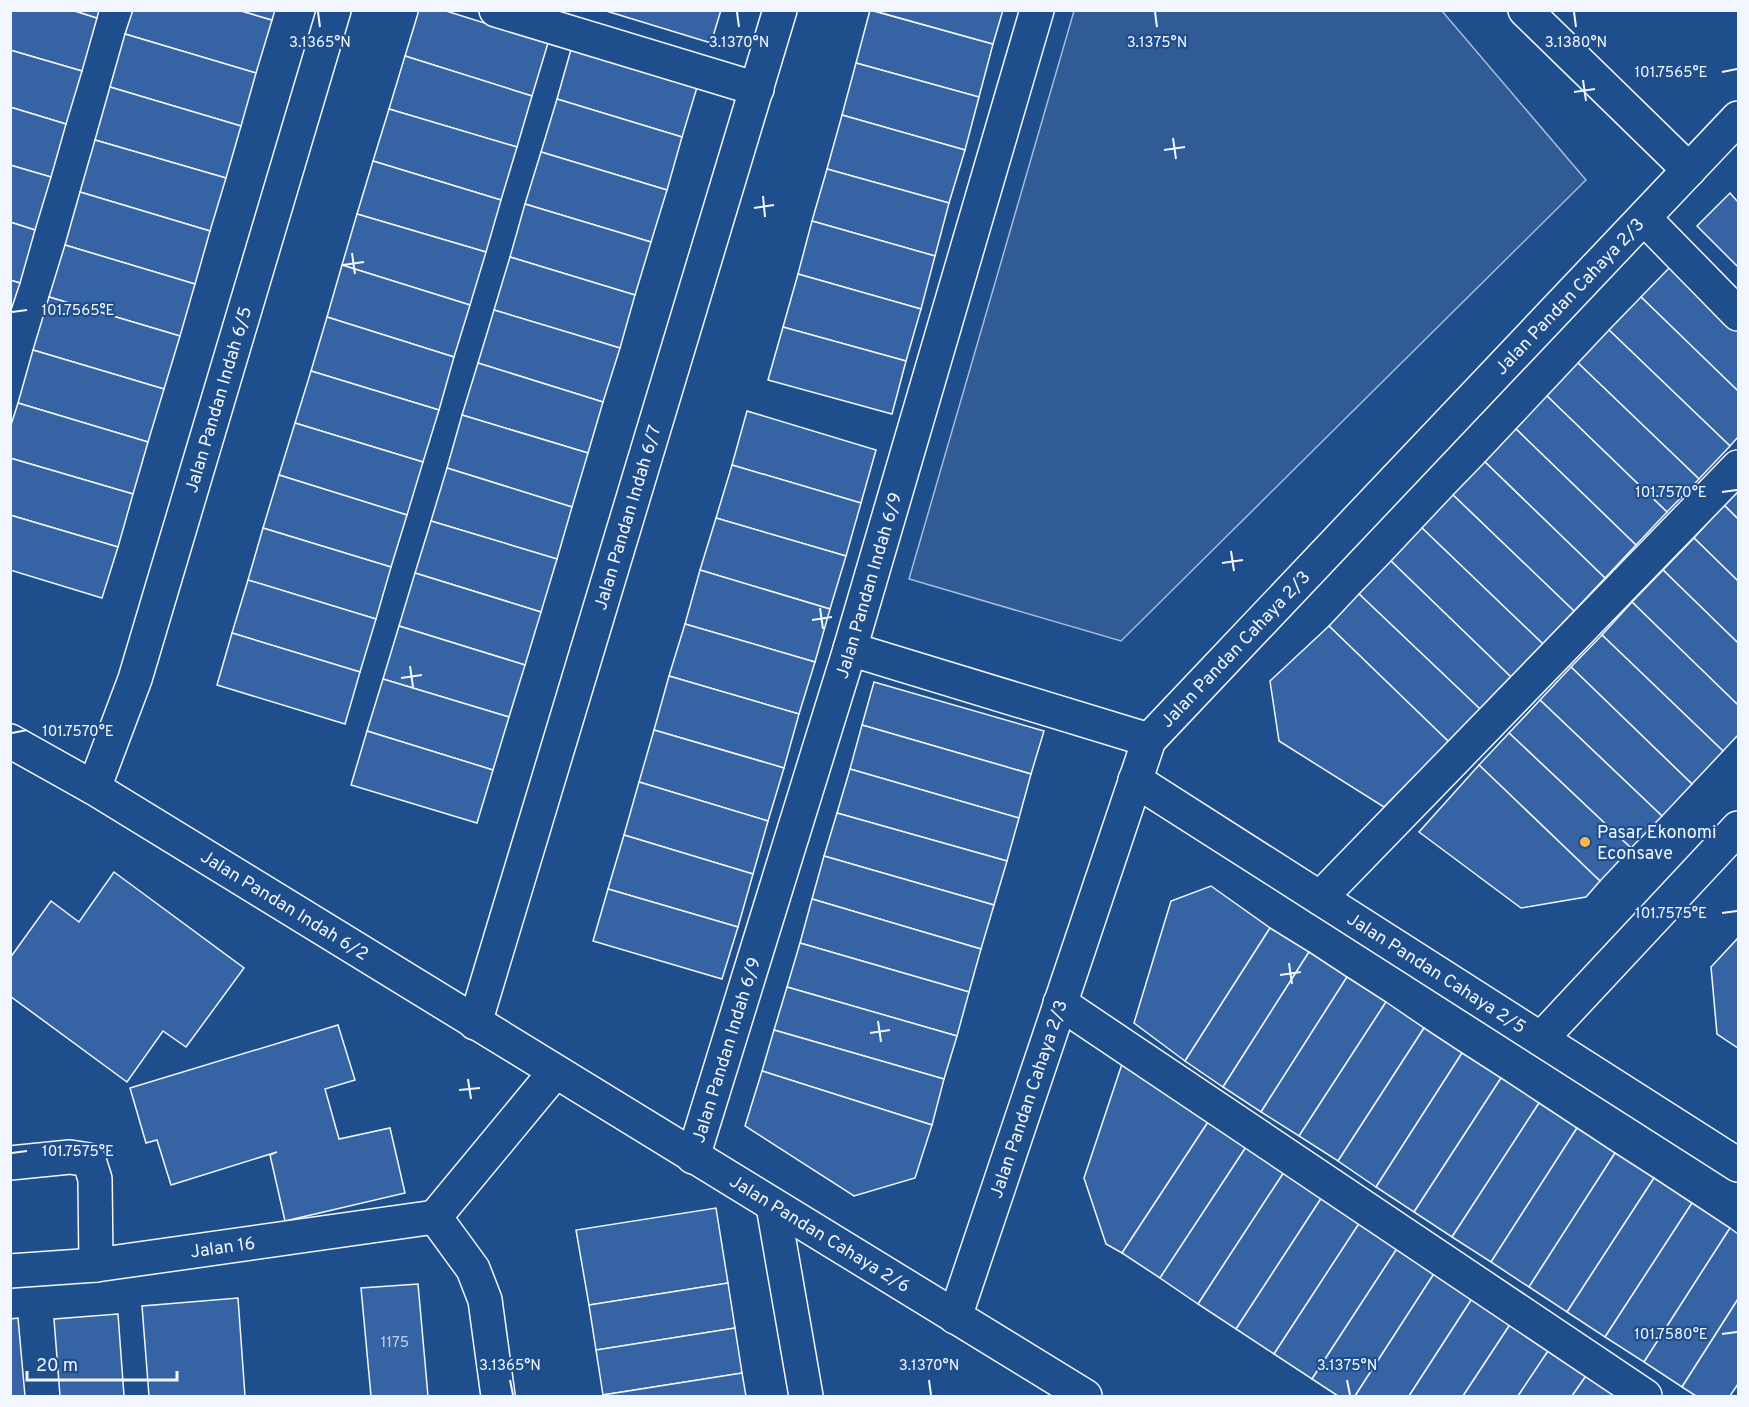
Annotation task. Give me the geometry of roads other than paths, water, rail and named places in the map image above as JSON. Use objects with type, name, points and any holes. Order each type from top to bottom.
[{"type":"street","name":"Jalan Pandan Indah 6/5","points":[[94,788],[135,679],[334,10]]},
{"type":"street","points":[[496,10],[757,89]]},
{"type":"street","name":"Jalan Pandan Indah 6/7","points":[[475,1023],[780,10]]},
{"type":"street","name":"Jalan Pandan Indah 6/9","points":[[693,1157],[850,649],[1037,10]]},
{"type":"street","points":[[1525,10],[1689,170]]},
{"type":"street","name":"Jalan Pandan Cahaya 2/3","points":[[955,1317],[1149,740],[1738,118]]},
{"type":"street","points":[[1644,218],[1738,314]]},
{"type":"street","points":[[1320,898],[1738,467]]},
{"type":"street","points":[[850,649],[1149,740]]},
{"type":"street","name":"Jalan Pandan Indah 6/2","points":[[10,741],[94,788],[555,1072]]},
{"type":"street","name":"Jalan Pandan Cahaya 2/5","points":[[1135,780],[1738,1165]]},
{"type":"street","points":[[1542,1039],[1738,828]]},
{"type":"street","points":[[1060,1003],[1645,1396]]},
{"type":"street","points":[[498,1396],[485,1300],[473,1269],[435,1217],[555,1072]]},
{"type":"street","name":"Jalan Pandan Cahaya 2/6","points":[[555,1072],[955,1317],[1039,1382],[1085,1396]]},
{"type":"street","points":[[10,1162],[70,1157],[89,1160],[94,1179],[96,1265]]},
{"type":"street","points":[[773,1206],[806,1396]]},
{"type":"street","name":"Jalan 16","points":[[10,1271],[96,1265],[435,1217]]},
{"type":"place","name":"Pasar Ekonomi Econsave","points":[[1585,842]]}]
